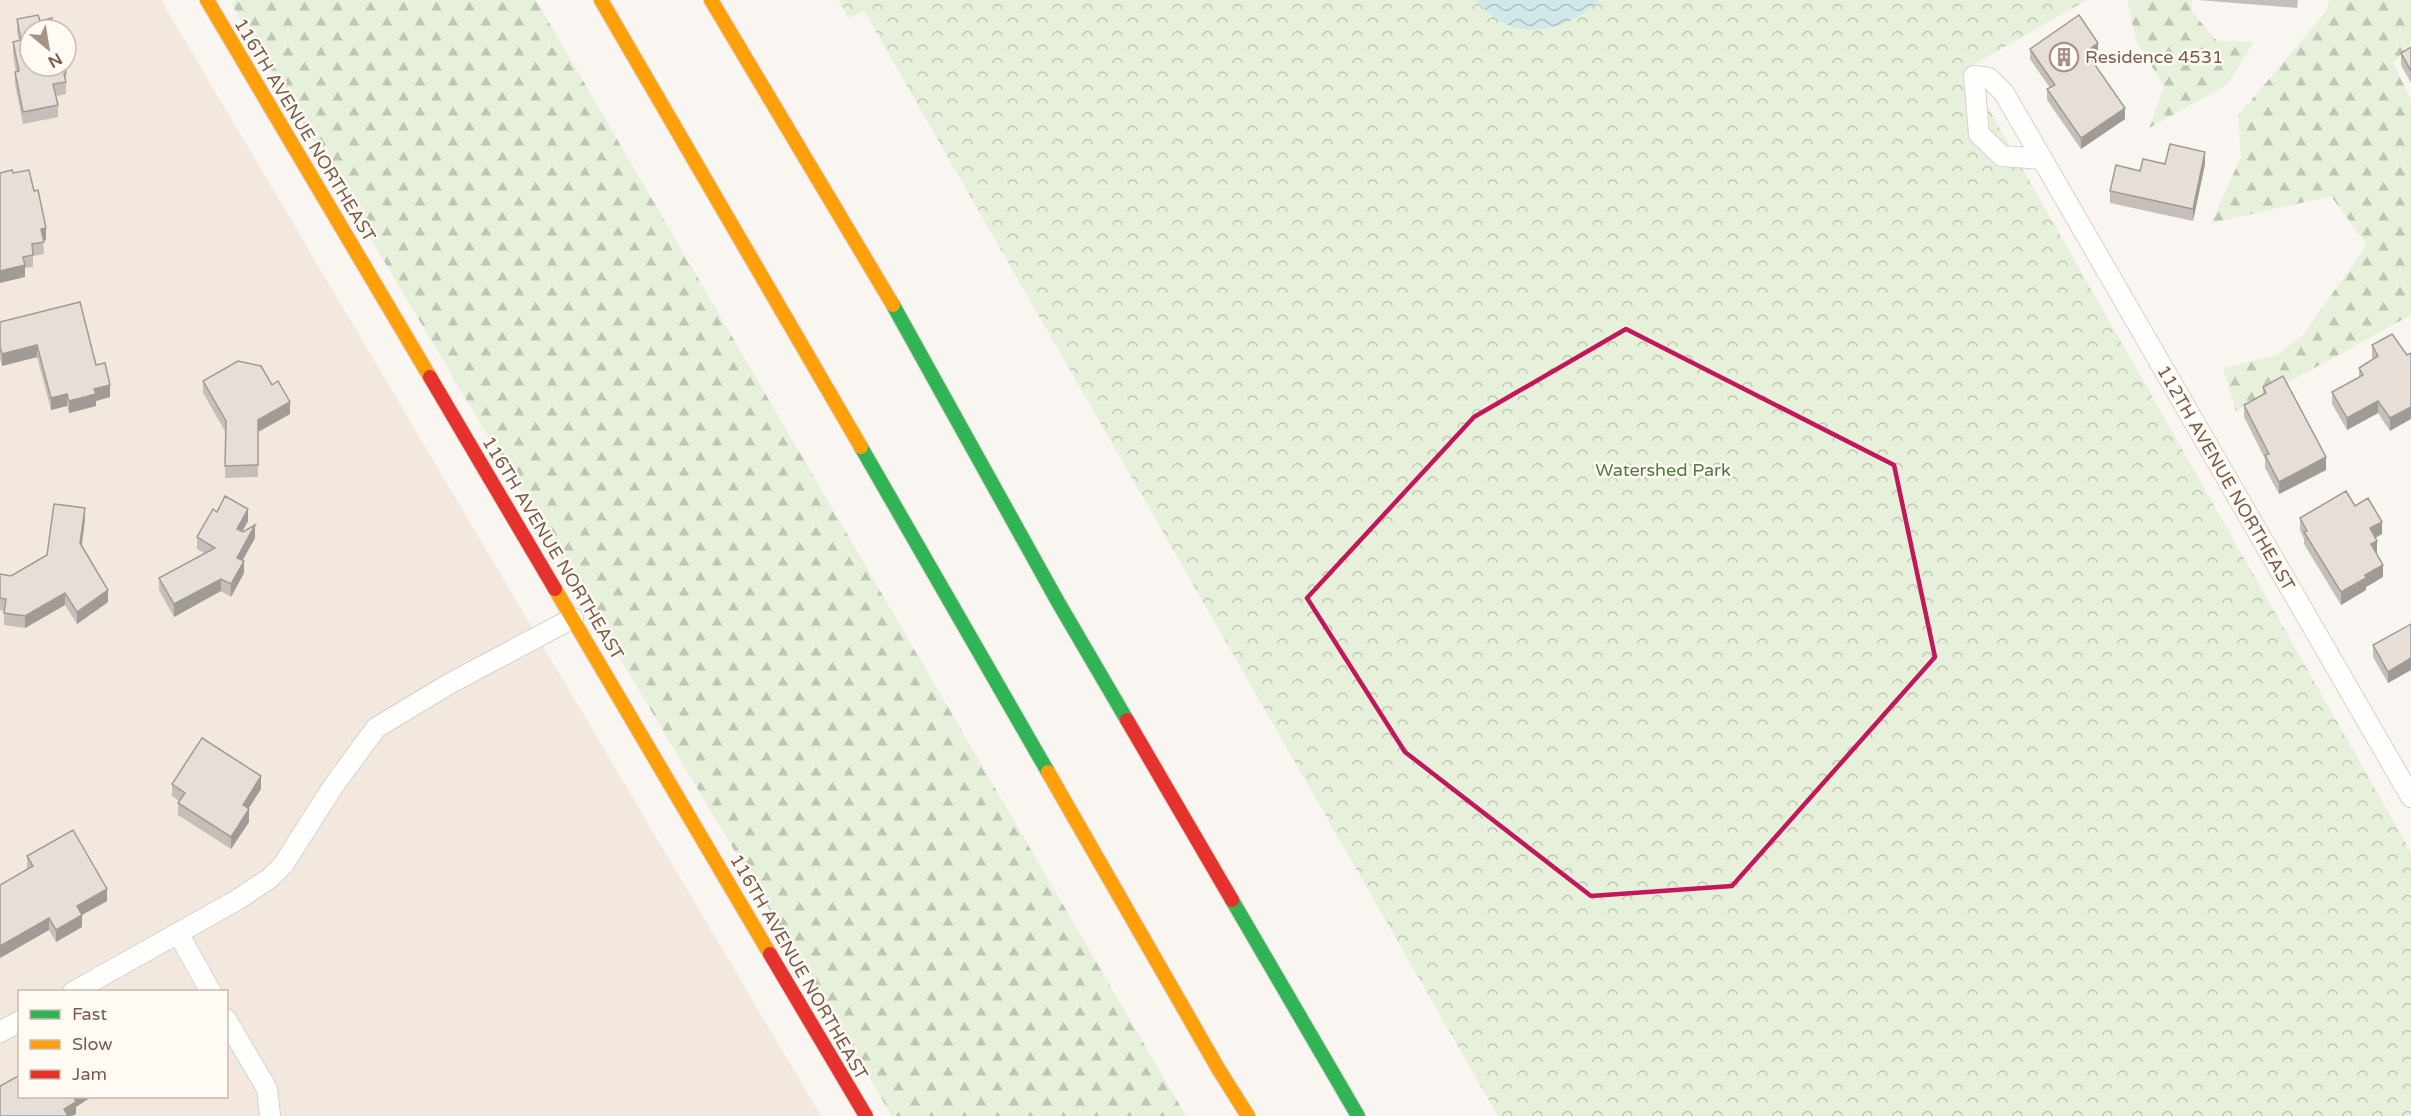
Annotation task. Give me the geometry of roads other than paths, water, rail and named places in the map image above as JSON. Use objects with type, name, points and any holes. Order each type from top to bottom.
[{"type":"main road","name":"116TH AVENUE NORTHEAST","points":[[207,0],[866,1116]]},
{"type":"main road","points":[[601,0],[778,301],[1219,1070],[1248,1116]]},
{"type":"main road","points":[[711,0],[920,351],[1058,602],[1358,1116]]},
{"type":"street","name":"112TH AVENUE NORTHEAST","points":[[2042,159],[2411,797]]},
{"type":"street","points":[[77,990],[237,900],[270,878],[283,865],[334,785],[376,728],[449,684],[573,618]]},
{"type":"street","points":[[178,933],[210,990]]},
{"type":"street","points":[[228,1022],[267,1089],[270,1116]]},
{"type":"street","points":[[0,1032],[18,1023]]},
{"type":"water","points":[[1476,0],[1599,0],[1586,12],[1570,21],[1554,27],[1537,29],[1520,28],[1504,23],[1489,14]]},
{"type":"place","name":"Residence 4531","points":[[2064,57]]},
{"type":"park label","name":"Watershed Park","points":[[1663,470]]}]
